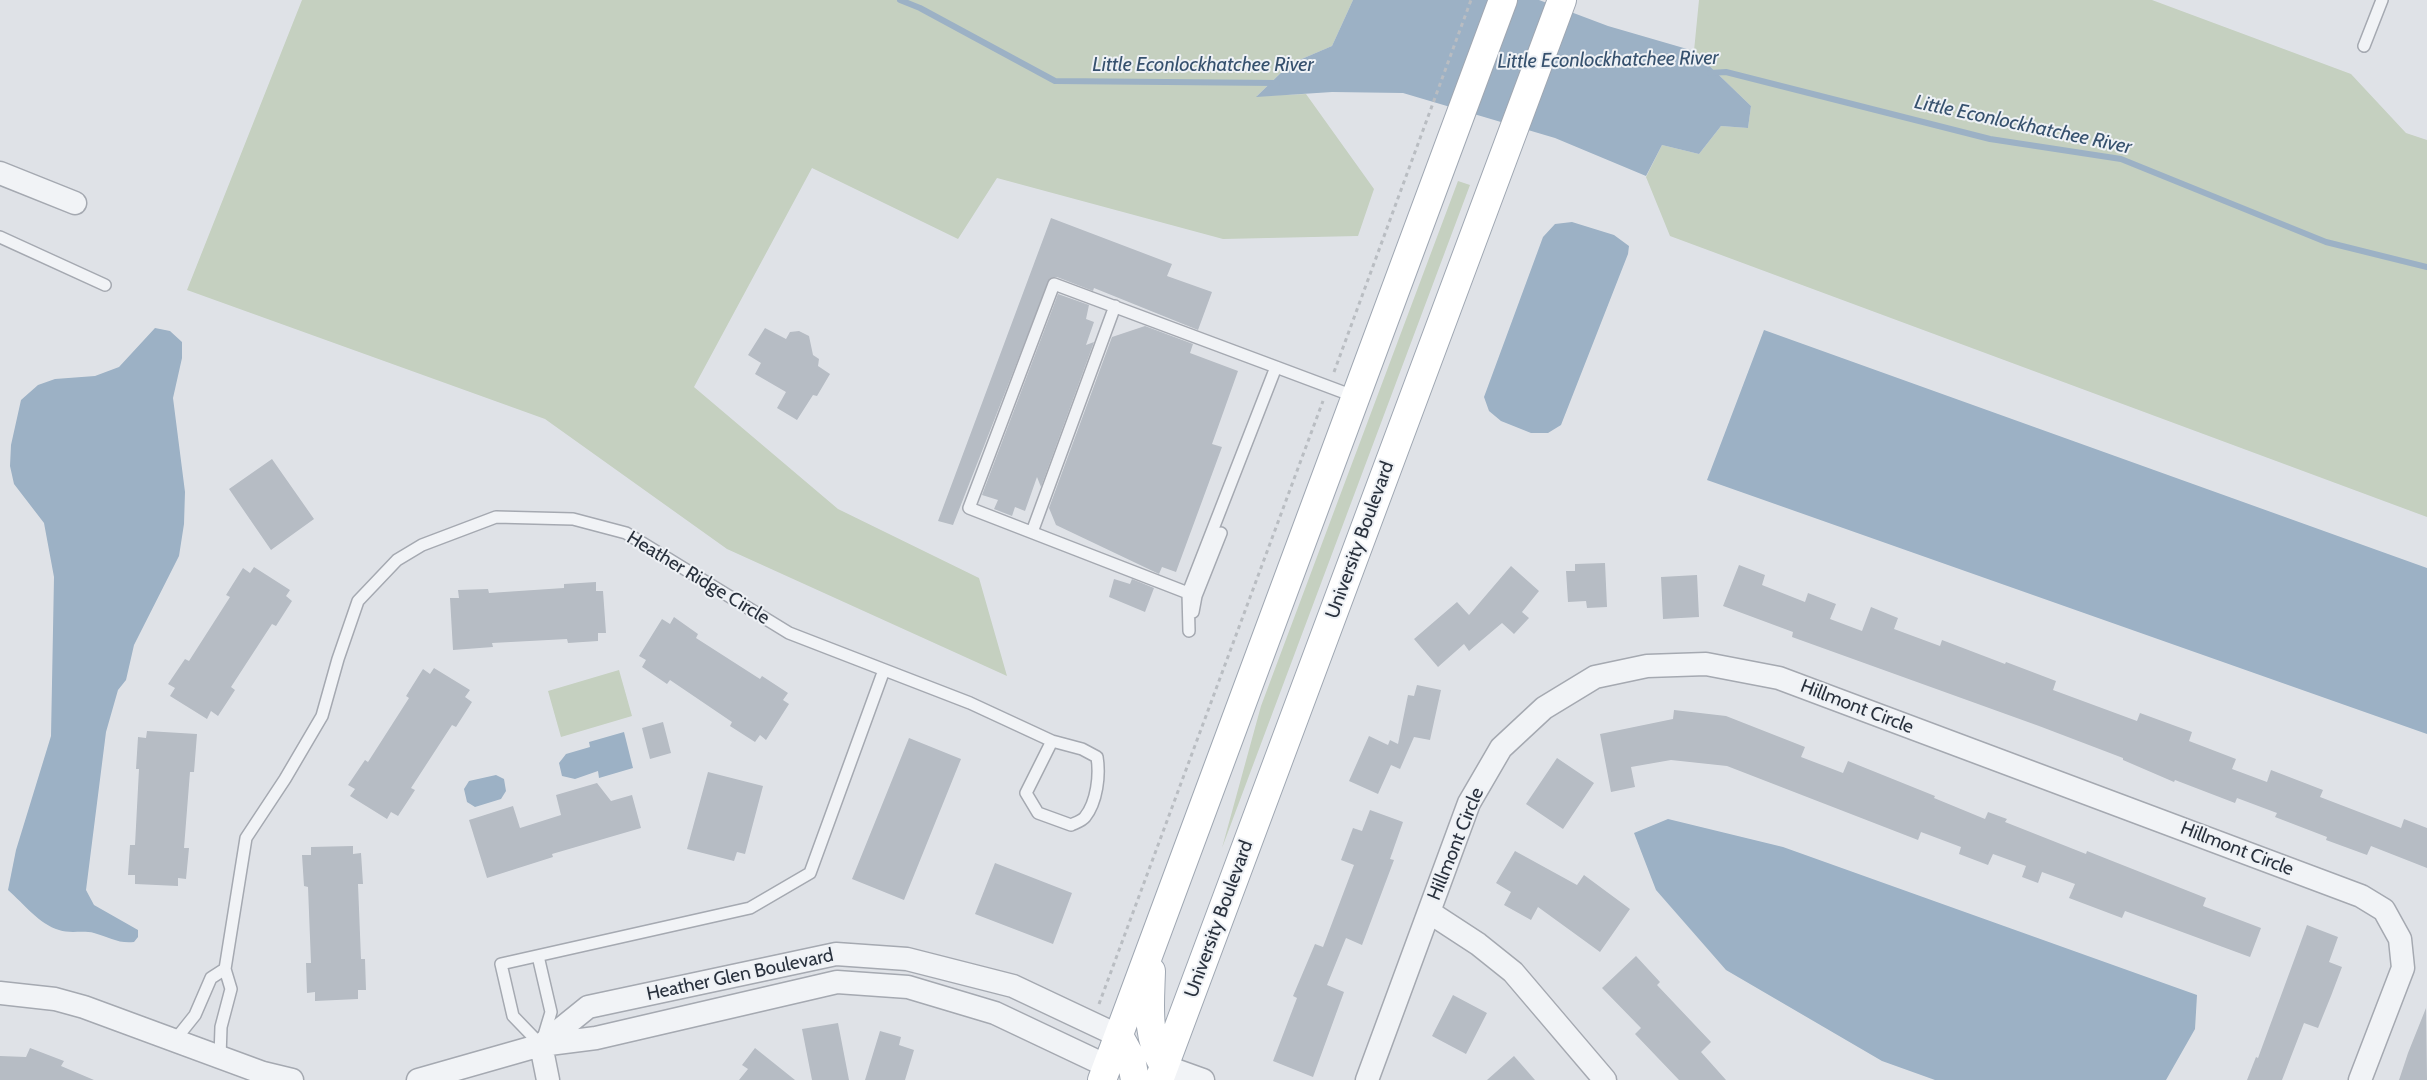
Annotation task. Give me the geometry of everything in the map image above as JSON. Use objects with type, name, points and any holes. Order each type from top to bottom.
[{"type":"main road","points":[[1104,1073],[1503,0]]},
{"type":"main road","name":"University Boulevard","points":[[1162,1073],[1562,0]]},
{"type":"main road","points":[[1153,944],[1149,1023],[1162,1073]]},
{"type":"main road","points":[[1119,1036],[1131,1058],[1135,1080]]},
{"type":"street","points":[[0,173],[75,203]]},
{"type":"street","name":"Hillmont Circle","points":[[1367,1080],[1468,803],[1501,748],[1544,708],[1595,678],[1647,666],[1706,664],[1779,678],[2361,896],[2384,910],[2400,939],[2403,968],[2360,1080]]},
{"type":"street","points":[[1429,912],[1478,944],[1513,972],[1605,1080]]},
{"type":"street","name":"Heather Glen Boulevard","points":[[541,1045],[588,1007],[836,954],[907,959],[1013,986],[1119,1036]]},
{"type":"street","name":"Heather Glen Boulevard","points":[[418,1080],[541,1045],[596,1038],[837,982],[908,987],[995,1013],[1104,1073]]},
{"type":"street","points":[[0,993],[55,999],[84,1007],[220,1057],[292,1080]]},
{"type":"street","points":[[541,1045],[548,1080]]},
{"type":"street","points":[[1162,1073],[1203,1080]]},
{"type":"lane","points":[[2364,46],[2382,0]]},
{"type":"lane","points":[[0,237],[104,285]]},
{"type":"lane","points":[[1188,593],[969,508],[1054,284],[1356,397]]},
{"type":"lane","points":[[1032,532],[1115,306]]},
{"type":"lane","points":[[1224,505],[1225,522],[1196,596],[1189,631],[1188,593],[1224,505],[1276,367]]},
{"type":"lane","name":"Heather Ridge Circle","points":[[220,1057],[221,1027],[231,989],[225,969],[246,838],[285,779],[322,716],[338,659],[358,601],[397,560],[422,545],[496,517],[573,519],[626,533],[789,633],[970,703],[1052,741],[1082,749],[1097,757],[1100,774],[1093,800],[1085,818],[1071,825],[1038,813],[1026,794],[1052,741]]},
{"type":"lane","points":[[541,1045],[514,1016],[501,964],[750,908],[810,873],[884,670]]},
{"type":"lane","points":[[538,956],[551,1012],[541,1045]]},
{"type":"lane","points":[[175,1040],[195,1015],[211,978],[225,969]]},
{"type":"path","points":[[1092,1023],[1471,0]]},
{"type":"green space","points":[[302,0],[1353,0],[1332,46],[1290,64],[1257,96],[1306,94],[1374,189],[1358,236],[1223,239],[997,178],[958,239],[812,168],[694,387],[838,509],[979,578],[1007,676],[727,549],[545,419],[187,290]]},
{"type":"green space","points":[[1699,0],[2152,0],[2351,74],[2406,133],[2427,140],[2427,517],[1670,236],[1646,177],[1662,145],[1699,154],[1721,126],[1748,128],[1751,106],[1694,51]]},
{"type":"green space","points":[[1458,181],[1470,185],[1222,848],[1261,706]]},
{"type":"green space","points":[[619,670],[632,716],[561,737],[548,691]]},
{"type":"water","points":[[1353,0],[1539,0],[1608,26],[1694,51],[1751,106],[1748,128],[1721,126],[1699,154],[1662,145],[1646,176],[1555,138],[1403,93],[1332,92],[1256,97],[1290,64],[1332,46]]},
{"type":"water","points":[[1572,222],[1614,235],[1629,246],[1628,254],[1561,425],[1548,433],[1531,433],[1501,421],[1489,411],[1484,397],[1543,237],[1555,224]]},
{"type":"water","points":[[155,328],[170,331],[182,342],[182,358],[173,398],[185,492],[184,524],[179,556],[134,645],[126,680],[118,690],[106,732],[86,890],[94,905],[138,930],[138,937],[134,942],[129,942],[119,941],[94,933],[63,931],[52,927],[38,918],[8,890],[16,850],[51,736],[54,577],[44,523],[14,484],[10,466],[11,445],[21,400],[38,385],[55,379],[95,376],[119,367]]},
{"type":"water","points":[[1764,330],[2427,568],[2427,734],[1707,480]]},
{"type":"water","points":[[624,732],[633,768],[599,778],[598,771],[575,779],[562,776],[559,763],[566,754],[590,747],[589,742]]},
{"type":"water","points":[[496,775],[504,779],[506,791],[501,799],[475,807],[467,802],[464,789],[469,781]]},
{"type":"water","points":[[1668,819],[1783,847],[2197,995],[2195,1029],[2166,1080],[1935,1080],[1882,1061],[1726,970],[1656,890],[1634,833]]},
{"type":"building","points":[[1051,218],[1172,264],[1167,276],[1212,292],[1198,330],[1094,288],[1093,291],[1057,277],[1050,278],[953,525],[938,521]]},
{"type":"building","points":[[1058,294],[1089,305],[1086,319],[1094,322],[1086,345],[1094,342],[1041,487],[1037,477],[1025,511],[1015,507],[1012,516],[994,509],[998,500],[982,495]]},
{"type":"building","points":[[1145,326],[1193,344],[1190,353],[1238,371],[1212,444],[1222,447],[1176,572],[1162,567],[1159,574],[1056,525],[1049,508],[1112,337]]},
{"type":"building","points":[[765,328],[786,339],[790,332],[799,331],[809,336],[813,355],[819,359],[818,366],[830,374],[817,396],[813,395],[797,420],[777,408],[786,392],[755,374],[761,363],[748,355]]},
{"type":"building","points":[[272,459],[314,519],[271,550],[229,489]]},
{"type":"building","points":[[1605,563],[1607,607],[1587,608],[1586,601],[1568,602],[1566,571],[1575,571],[1575,564]]},
{"type":"building","points":[[1739,565],[1765,575],[1762,585],[1805,602],[1808,593],[1836,604],[1830,619],[1862,631],[1871,607],[1898,618],[1894,629],[1940,646],[1942,640],[2005,664],[2006,662],[2056,681],[2053,690],[2137,721],[2140,713],[2192,732],[2189,741],[2236,759],[2232,769],[2267,782],[2271,770],[2323,790],[2320,797],[2401,828],[2404,819],[2427,828],[2427,868],[2371,846],[2367,855],[2326,840],[2327,837],[2275,817],[2277,813],[2237,798],[2235,803],[2175,780],[2174,782],[2123,760],[2123,758],[2039,726],[1792,637],[1793,632],[1723,606]]},
{"type":"building","points":[[1511,566],[1539,591],[1522,612],[1529,618],[1514,634],[1502,623],[1469,651],[1464,644],[1438,667],[1414,639],[1457,602],[1469,615]]},
{"type":"building","points":[[254,567],[290,590],[286,596],[292,601],[276,626],[272,624],[231,687],[235,690],[218,716],[211,711],[207,719],[170,696],[175,688],[168,684],[185,659],[189,661],[230,597],[226,595],[243,568],[250,573]]},
{"type":"building","points":[[1697,575],[1699,617],[1663,619],[1661,577]]},
{"type":"building","points":[[1114,579],[1130,584],[1132,579],[1154,588],[1145,612],[1109,597]]},
{"type":"building","points":[[596,582],[596,591],[603,591],[606,633],[598,633],[598,641],[568,643],[567,639],[492,643],[493,647],[453,650],[450,598],[459,598],[458,590],[488,589],[489,593],[564,588],[564,584]]},
{"type":"building","points":[[674,617],[698,634],[696,638],[760,679],[762,676],[788,693],[783,700],[789,704],[766,740],[760,735],[755,742],[730,726],[732,722],[670,680],[667,684],[642,667],[646,660],[639,656],[662,619],[670,624]]},
{"type":"building","points":[[434,668],[470,690],[465,697],[472,702],[456,727],[452,725],[411,788],[415,790],[398,816],[391,812],[387,819],[350,796],[355,789],[348,785],[365,760],[368,762],[409,698],[406,696],[423,669],[430,674]]},
{"type":"building","points":[[1417,685],[1441,690],[1430,740],[1414,737],[1400,769],[1391,765],[1378,794],[1349,781],[1369,736],[1388,745],[1390,740],[1398,744],[1408,695],[1414,696]]},
{"type":"building","points":[[1674,710],[1726,716],[1805,747],[1801,757],[1843,773],[1848,761],[1935,796],[1934,798],[1985,819],[1988,812],[2007,819],[2005,822],[2086,854],[2087,851],[2206,898],[2203,906],[2261,928],[2250,957],[2125,911],[2122,918],[2069,898],[2075,884],[2042,872],[2038,883],[2022,877],[2026,866],[1993,854],[1988,865],[1959,854],[1961,847],[1921,832],[1918,840],[1727,766],[1671,760],[1631,767],[1635,787],[1611,792],[1600,734],[1673,719]]},
{"type":"building","points":[[663,722],[671,753],[650,759],[642,728]]},
{"type":"building","points":[[147,731],[197,734],[194,772],[190,772],[184,848],[189,848],[186,879],[178,878],[178,886],[135,884],[135,875],[128,875],[130,845],[135,845],[139,769],[136,769],[138,737],[146,738]]},
{"type":"building","points":[[909,738],[961,759],[904,900],[852,879]]},
{"type":"building","points":[[1557,758],[1594,783],[1563,829],[1526,804]]},
{"type":"building","points":[[708,772],[763,786],[745,854],[737,852],[734,861],[687,849]]},
{"type":"building","points":[[597,783],[611,801],[632,795],[641,828],[552,854],[553,857],[487,878],[469,820],[513,806],[520,828],[561,815],[556,795]]},
{"type":"building","points":[[1370,810],[1403,822],[1390,859],[1394,860],[1362,945],[1346,938],[1327,985],[1344,992],[1313,1077],[1273,1061],[1297,998],[1293,996],[1315,944],[1323,947],[1354,865],[1341,860],[1353,828],[1362,831]]},
{"type":"building","points":[[353,846],[353,854],[361,853],[363,884],[358,884],[361,959],[365,959],[366,990],[358,990],[358,999],[315,1001],[315,992],[307,993],[306,963],[311,963],[308,887],[304,886],[302,855],[311,855],[311,847]]},
{"type":"building","points":[[1515,851],[1577,885],[1584,875],[1630,909],[1600,952],[1538,907],[1531,920],[1504,905],[1511,892],[1496,883]]},
{"type":"building","points":[[995,863],[1072,893],[1053,944],[975,914]]},
{"type":"building","points":[[2307,925],[2338,937],[2329,962],[2342,967],[2331,996],[2318,1028],[2304,1023],[2282,1080],[2247,1080],[2256,1057],[2258,1058]]},
{"type":"building","points":[[1636,956],[1660,982],[1657,985],[1711,1042],[1701,1052],[1726,1080],[1679,1080],[1635,1034],[1641,1028],[1602,988]]},
{"type":"building","points":[[1453,995],[1487,1013],[1466,1054],[1432,1036]]},
{"type":"building","points":[[2426,1008],[2427,1080],[2399,1080],[2408,1053]]},
{"type":"building","points":[[838,1023],[849,1080],[812,1080],[802,1029]]},
{"type":"building","points":[[880,1031],[901,1037],[899,1045],[914,1050],[905,1080],[865,1080]]},
{"type":"building","points":[[30,1048],[64,1061],[61,1066],[94,1080],[0,1080],[0,1056],[26,1057]]},
{"type":"building","points":[[755,1048],[795,1080],[739,1080],[748,1069],[742,1065]]},
{"type":"building","points":[[1514,1056],[1535,1080],[1487,1080]]},
{"type":"waterway","name":"Little Econlockhatchee River","points":[[900,0],[920,8],[1055,81],[1277,83]]},
{"type":"waterway","name":"Little Econlockhatchee River","points":[[1710,73],[1726,72],[1990,139],[2121,159],[2326,242],[2427,267]]}]
